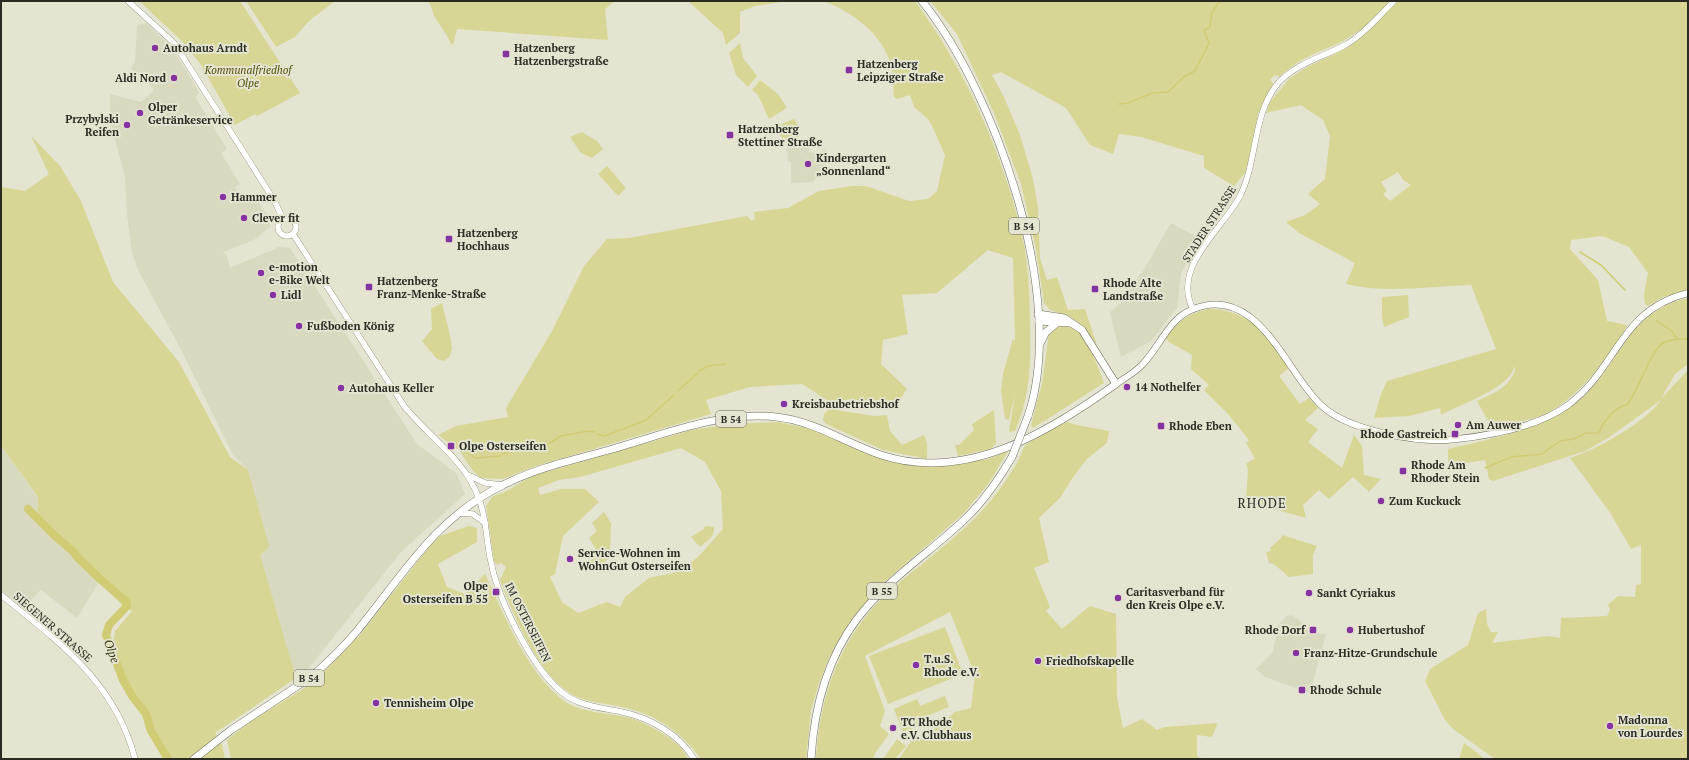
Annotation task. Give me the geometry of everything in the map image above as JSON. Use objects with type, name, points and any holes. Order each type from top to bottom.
[{"type":"main road","name":"B 54","points":[[922,1],[949,38],[970,75],[999,142],[1016,192],[1028,243],[1039,321]]},
{"type":"main road","points":[[1038,314],[1064,318],[1075,324],[1085,334],[1116,384],[1141,366],[1171,326],[1179,318],[1193,309],[1217,306],[1233,308],[1246,315],[1275,342],[1321,406],[1337,417],[1371,430],[1415,438],[1443,440],[1481,436],[1503,431],[1532,422],[1563,408],[1581,394],[1623,336],[1645,313],[1665,301],[1688,293]]},
{"type":"main road","points":[[1039,321],[1075,324]]},
{"type":"main road","name":"B 55","points":[[811,759],[817,710],[824,685],[843,640],[857,619],[888,586],[967,518],[992,488],[1012,457],[1028,416],[1035,387],[1039,346],[1039,321]]},
{"type":"main road","points":[[1039,346],[1046,332],[1058,322]]},
{"type":"main road","name":"B 54","points":[[194,759],[231,730],[311,677],[336,655],[374,610],[424,544],[457,513],[502,485],[535,472],[664,434],[711,422],[750,416],[778,417],[802,422],[879,454],[916,463],[954,462],[984,455],[1016,444],[1062,420],[1116,384]]},
{"type":"street","points":[[128,1],[174,43],[274,200],[283,219]]},
{"type":"street","name":"STADER STRASSE","points":[[1193,309],[1189,296],[1190,273],[1195,261],[1232,209],[1244,188],[1251,165],[1262,114],[1273,91],[1279,83],[1296,68],[1347,44],[1361,35],[1394,1]]},
{"type":"street","points":[[289,218],[294,223],[296,229],[293,234],[288,236],[280,233],[278,225],[283,219],[289,218]]},
{"type":"street","name":"IM OSTERSEIFEN","points":[[293,234],[404,406],[417,422],[454,456],[468,475],[479,498],[485,523],[491,562],[500,592],[531,655],[551,683],[568,698],[577,702],[634,715],[656,724],[680,742],[694,759]]},
{"type":"street","points":[[468,475],[485,483],[502,485]]},
{"type":"street","points":[[457,513],[472,514],[485,523]]},
{"type":"street","name":"SIEGENER STRASSE","points":[[1,595],[73,655],[106,693],[120,717],[127,733],[135,759]]},
{"type":"shaded area","points":[[146,23],[170,46],[199,93],[195,97],[227,149],[221,153],[240,184],[235,187],[243,200],[253,195],[271,220],[270,227],[254,240],[223,252],[227,256],[230,268],[279,247],[290,248],[417,444],[456,473],[465,494],[401,552],[309,668],[296,678],[259,554],[248,470],[233,455],[178,344],[138,270],[132,253],[127,214],[125,177],[110,121],[110,94],[141,102],[154,90],[141,75],[131,69],[135,61],[137,25]]},
{"type":"shaded area","name":"Kindergarten „Sonnenland“","points":[[809,143],[809,152],[821,154],[822,150],[826,150],[825,166],[813,182],[791,183],[791,162],[788,161],[787,146]]},
{"type":"shaded area","points":[[1171,223],[1197,237],[1192,252],[1181,274],[1177,308],[1151,341],[1121,357],[1110,312],[1122,302],[1143,271]]},
{"type":"shaded area","points":[[1,446],[38,498],[37,523],[99,582],[77,618],[41,590],[20,610],[1,595]]},
{"type":"shaded area","name":"Franz-Hitze-Grundschule","points":[[1292,615],[1305,625],[1307,630],[1326,634],[1310,693],[1265,677],[1256,669],[1273,652],[1277,628],[1280,623],[1287,616]]},
{"type":"green space","name":"Kommunalfriedhof Olpe","points":[[139,1],[240,1],[300,93],[257,116],[255,114],[235,125],[201,65],[182,41]]},
{"type":"green space","name":"Kommunalfriedhof Olpe","points":[[246,1],[335,1],[309,21],[295,37],[276,47]]},
{"type":"green space","points":[[427,1],[615,1],[605,9],[608,40],[457,29],[453,45],[434,16],[431,6]]},
{"type":"green space","points":[[688,1],[788,1],[755,6],[740,12],[740,33],[726,45],[723,33]]},
{"type":"green space","points":[[821,1],[915,1],[951,56],[981,115],[994,145],[1015,208],[1027,262],[1030,310],[1029,370],[1026,395],[1020,419],[1015,431],[1009,432],[1015,394],[1009,420],[1005,419],[1001,391],[1003,374],[1013,339],[1015,341],[1013,258],[988,250],[937,293],[902,295],[908,334],[883,340],[881,364],[907,389],[898,402],[886,409],[852,399],[830,402],[802,384],[750,387],[706,400],[711,414],[536,466],[502,479],[481,478],[473,471],[459,450],[438,435],[456,426],[508,417],[506,408],[552,331],[584,266],[607,239],[629,238],[747,216],[752,221],[755,218],[754,212],[788,208],[819,191],[852,186],[866,186],[909,201],[928,199],[937,191],[945,155],[928,119],[914,107],[910,95],[897,99],[894,97],[893,73],[891,66],[887,55],[874,34],[843,10]]},
{"type":"green space","points":[[930,1],[1688,1],[1688,290],[1663,297],[1648,306],[1645,304],[1644,294],[1648,273],[1629,247],[1602,236],[1571,240],[1570,249],[1598,280],[1607,321],[1627,325],[1614,349],[1603,363],[1567,400],[1543,415],[1492,428],[1477,401],[1505,386],[1515,370],[1514,366],[1511,374],[1505,381],[1495,388],[1484,395],[1441,415],[1440,408],[1409,416],[1374,418],[1381,394],[1387,381],[1496,349],[1471,285],[1408,289],[1377,289],[1346,284],[1355,263],[1299,233],[1286,222],[1305,215],[1320,204],[1308,194],[1325,179],[1330,136],[1323,120],[1301,105],[1266,113],[1270,102],[1290,78],[1307,67],[1341,51],[1362,37],[1358,31],[1339,43],[1300,61],[1279,77],[1275,75],[1270,80],[1274,84],[1258,113],[1248,169],[1234,186],[1204,168],[1204,156],[1141,137],[1119,134],[1113,154],[1090,145],[1066,108],[1001,72],[992,75],[1004,97],[1020,135],[1033,179],[1038,207],[1040,258],[1047,280],[1057,277],[1068,310],[1085,309],[1097,345],[1081,325],[1070,317],[1050,310],[1044,303],[1036,249],[1021,184],[994,113],[957,34]],"holes":[[[1398,172],[1403,180],[1411,185],[1390,201],[1383,194],[1387,191],[1381,182]]]},
{"type":"green space","points":[[740,43],[743,58],[757,76],[748,87],[736,75],[729,53]]},
{"type":"green space","points":[[760,80],[778,94],[787,108],[769,119],[758,95],[752,90]]},
{"type":"green space","points":[[794,119],[798,125],[799,143],[786,143],[774,127]]},
{"type":"green space","points":[[582,132],[597,141],[603,149],[592,158],[581,153],[570,137]]},
{"type":"green space","points":[[31,136],[60,166],[81,201],[113,282],[179,362],[230,457],[248,470],[269,546],[260,555],[296,678],[215,733],[222,745],[225,759],[171,759],[154,732],[144,706],[134,696],[126,682],[113,645],[115,631],[132,611],[123,606],[37,523],[38,497],[1,446],[1,187],[25,191],[49,174]]},
{"type":"green space","points":[[607,166],[626,188],[618,196],[598,174]]},
{"type":"green space","points":[[1408,295],[1409,317],[1384,327],[1382,317],[1382,297]]},
{"type":"green space","points":[[1688,298],[1688,364],[1675,374],[1661,399],[1688,370],[1688,759],[1495,759],[1453,729],[1445,720],[1425,681],[1430,669],[1468,645],[1478,613],[1486,609],[1487,624],[1491,632],[1498,632],[1492,643],[1548,636],[1560,638],[1561,618],[1607,616],[1610,610],[1608,605],[1618,596],[1635,597],[1636,585],[1641,584],[1641,545],[1631,549],[1611,514],[1570,458],[1593,449],[1620,434],[1644,417],[1661,400],[1608,438],[1585,451],[1493,481],[1489,479],[1485,460],[1448,466],[1448,449],[1519,431],[1554,417],[1569,408],[1583,397],[1596,383],[1638,326],[1652,314],[1668,305]]},
{"type":"green space","points":[[442,303],[452,348],[450,356],[444,361],[437,359],[422,341],[432,329],[431,309]]},
{"type":"green space","points":[[1208,309],[1223,310],[1247,319],[1265,335],[1290,367],[1279,376],[1300,404],[1309,398],[1318,408],[1305,420],[1318,429],[1308,442],[1342,468],[1354,435],[1362,446],[1364,475],[1381,479],[1369,492],[1353,477],[1329,499],[1319,490],[1303,505],[1306,518],[1246,501],[1248,469],[1246,464],[1255,458],[1246,443],[1249,440],[1228,414],[1204,390],[1209,385],[1191,369],[1192,355],[1169,342],[1166,338],[1179,322],[1189,316]]},
{"type":"green space","points":[[1056,327],[1071,327],[1080,333],[1089,346],[1104,383],[1033,428],[1031,425],[1042,384],[1049,333]]},
{"type":"green space","points":[[829,409],[875,416],[887,415],[890,431],[902,445],[924,435],[927,443],[927,459],[883,450],[826,424],[823,420],[824,414]]},
{"type":"green space","points":[[994,410],[996,443],[991,449],[958,456],[955,445],[959,445],[974,430],[972,424]]},
{"type":"green space","points":[[778,422],[820,431],[916,465],[946,466],[988,459],[1008,451],[989,483],[963,514],[882,584],[853,618],[829,658],[819,683],[811,710],[806,759],[701,759],[685,740],[657,719],[634,710],[592,702],[575,696],[562,687],[550,675],[529,645],[520,628],[500,580],[506,567],[501,563],[497,565],[494,561],[486,506],[493,496],[505,492],[532,476],[692,430],[732,424]],"holes":[[[681,448],[705,462],[721,491],[723,529],[698,557],[678,572],[649,578],[625,597],[620,607],[607,602],[578,613],[562,602],[550,577],[555,574],[563,536],[599,502],[585,489],[561,489],[540,495],[538,488],[559,480],[580,477]]]},
{"type":"green space","points":[[1067,422],[1109,431],[1107,443],[1087,459],[1073,477],[1060,498],[1039,518],[1049,562],[1034,568],[1050,607],[1046,611],[1062,629],[1090,606],[1116,614],[1117,697],[1123,728],[1142,719],[1157,730],[1165,727],[1218,723],[1212,737],[1197,735],[1197,756],[1203,759],[899,759],[915,735],[922,740],[955,712],[971,708],[975,675],[950,612],[865,656],[885,711],[880,726],[889,734],[875,753],[873,759],[816,759],[822,711],[828,688],[836,666],[859,625],[874,606],[892,589],[953,538],[979,514],[1007,478],[1027,444],[1040,435]]},
{"type":"green space","points":[[604,512],[611,523],[610,557],[599,567],[596,563],[590,566],[590,561],[596,556],[597,551],[589,538],[597,531],[592,523]]},
{"type":"green space","points":[[469,526],[477,528],[477,542],[438,564],[447,587],[465,594],[485,574],[516,640],[536,671],[560,698],[584,710],[630,718],[645,724],[674,741],[682,749],[688,759],[231,759],[227,740],[251,721],[311,684],[359,636],[437,537]]},
{"type":"green space","points":[[705,526],[714,527],[714,530],[710,538],[700,547],[691,537],[704,529]]},
{"type":"green space","points":[[1282,535],[1317,546],[1313,555],[1313,574],[1289,577],[1274,564],[1269,563],[1266,552],[1271,551],[1270,548],[1281,538]]},
{"type":"green space","name":"T.u.S. Rhode e.V.","points":[[945,627],[963,674],[888,704],[869,656]]},
{"type":"green space","points":[[945,696],[949,707],[924,717],[927,723],[903,732],[894,709],[917,699],[920,706]]},
{"type":"green space","points":[[897,739],[906,746],[895,759],[883,759]]},
{"type":"green space","points":[[1464,743],[1485,759],[1459,759]]},
{"type":"waterway","points":[[1119,104],[1128,103],[1152,93],[1168,92],[1185,76],[1195,71],[1209,43],[1204,30],[1210,27],[1212,12],[1220,1]]},
{"type":"waterway","points":[[1580,252],[1601,265],[1625,290]]},
{"type":"waterway","points":[[1657,321],[1672,331],[1677,339]]},
{"type":"waterway","points":[[1485,468],[1511,457],[1542,454],[1560,441],[1574,439],[1586,433],[1599,433],[1603,424],[1613,412],[1622,406],[1627,405],[1636,391],[1649,362],[1658,347],[1669,341],[1688,339]]},
{"type":"waterway","points":[[699,371],[708,366],[726,364]]},
{"type":"waterway","points":[[679,390],[697,374]]},
{"type":"waterway","points":[[597,434],[605,436],[646,420],[674,395]]},
{"type":"waterway","points":[[503,454],[521,446],[548,444],[561,436],[589,431],[594,432]]},
{"type":"waterway","points":[[468,452],[475,458],[500,456]]},
{"type":"waterway","name":"Olpe","points":[[28,509],[56,537],[74,552],[77,557],[100,579],[126,601],[127,606],[109,625],[106,635],[123,680],[132,696],[146,714],[151,731],[168,759]]},
{"type":"place","name":"Autohaus Arndt","points":[[155,48]]},
{"type":"place","name":"Hatzenberg Hatzenbergstraße","points":[[506,54]]},
{"type":"place","name":"Hatzenberg Leipziger Straße","points":[[849,70]]},
{"type":"place","name":"Aldi Nord","points":[[174,78]]},
{"type":"place","name":"Olper Getränkeservice","points":[[140,113]]},
{"type":"place","name":"Przybylski Reifen","points":[[127,125]]},
{"type":"place","name":"Hatzenberg Stettiner Straße","points":[[730,135]]},
{"type":"place","name":"Kindergarten „Sonnenland“","points":[[808,164]]},
{"type":"place","name":"Hammer","points":[[223,197]]},
{"type":"place","name":"Clever fit","points":[[244,218]]},
{"type":"place","name":"Hatzenberg Hochhaus","points":[[449,239]]},
{"type":"place","name":"e-motion e-Bike Welt","points":[[261,273]]},
{"type":"place","name":"Hatzenberg Franz-Menke-Straße","points":[[369,287]]},
{"type":"place","name":"Rhode Alte Landstraße","points":[[1095,289]]},
{"type":"place","name":"Lidl","points":[[273,295]]},
{"type":"place","name":"Fußboden König","points":[[299,326]]},
{"type":"place","name":"14 Nothelfer","points":[[1127,387]]},
{"type":"place","name":"Autohaus Keller","points":[[341,388]]},
{"type":"place","name":"Kreisbaubetriebshof","points":[[784,404]]},
{"type":"place","name":"Am Auwer","points":[[1458,425]]},
{"type":"place","name":"Rhode Eben","points":[[1161,426]]},
{"type":"place","name":"Rhode Gastreich","points":[[1455,434]]},
{"type":"place","name":"Olpe Osterseifen","points":[[451,446]]},
{"type":"place","name":"Rhode Am Rhoder Stein","points":[[1403,471]]},
{"type":"place","name":"Zum Kuckuck","points":[[1381,501]]},
{"type":"place","name":"Service-Wohnen im WohnGut Osterseifen","points":[[570,559]]},
{"type":"place","name":"Olpe Osterseifen B 55","points":[[496,592]]},
{"type":"place","name":"Sankt Cyriakus","points":[[1309,593]]},
{"type":"place","name":"Caritasverband für den Kreis Olpe e.V.","points":[[1118,598]]},
{"type":"place","name":"Rhode Dorf","points":[[1313,630]]},
{"type":"place","name":"Hubertushof","points":[[1350,630]]},
{"type":"place","name":"Franz-Hitze-Grundschule","points":[[1296,653]]},
{"type":"place","name":"Friedhofskapelle","points":[[1038,661]]},
{"type":"place","name":"T.u.S. Rhode e.V.","points":[[916,665]]},
{"type":"place","name":"Rhode Schule","points":[[1302,690]]},
{"type":"place","name":"Tennisheim Olpe","points":[[376,703]]},
{"type":"place","name":"Madonna von Lourdes","points":[[1610,726]]},
{"type":"place","name":"TC Rhode e.V. Clubhaus","points":[[893,728]]},
{"type":"district","name":"RHODE","points":[[1262,503]]}]
